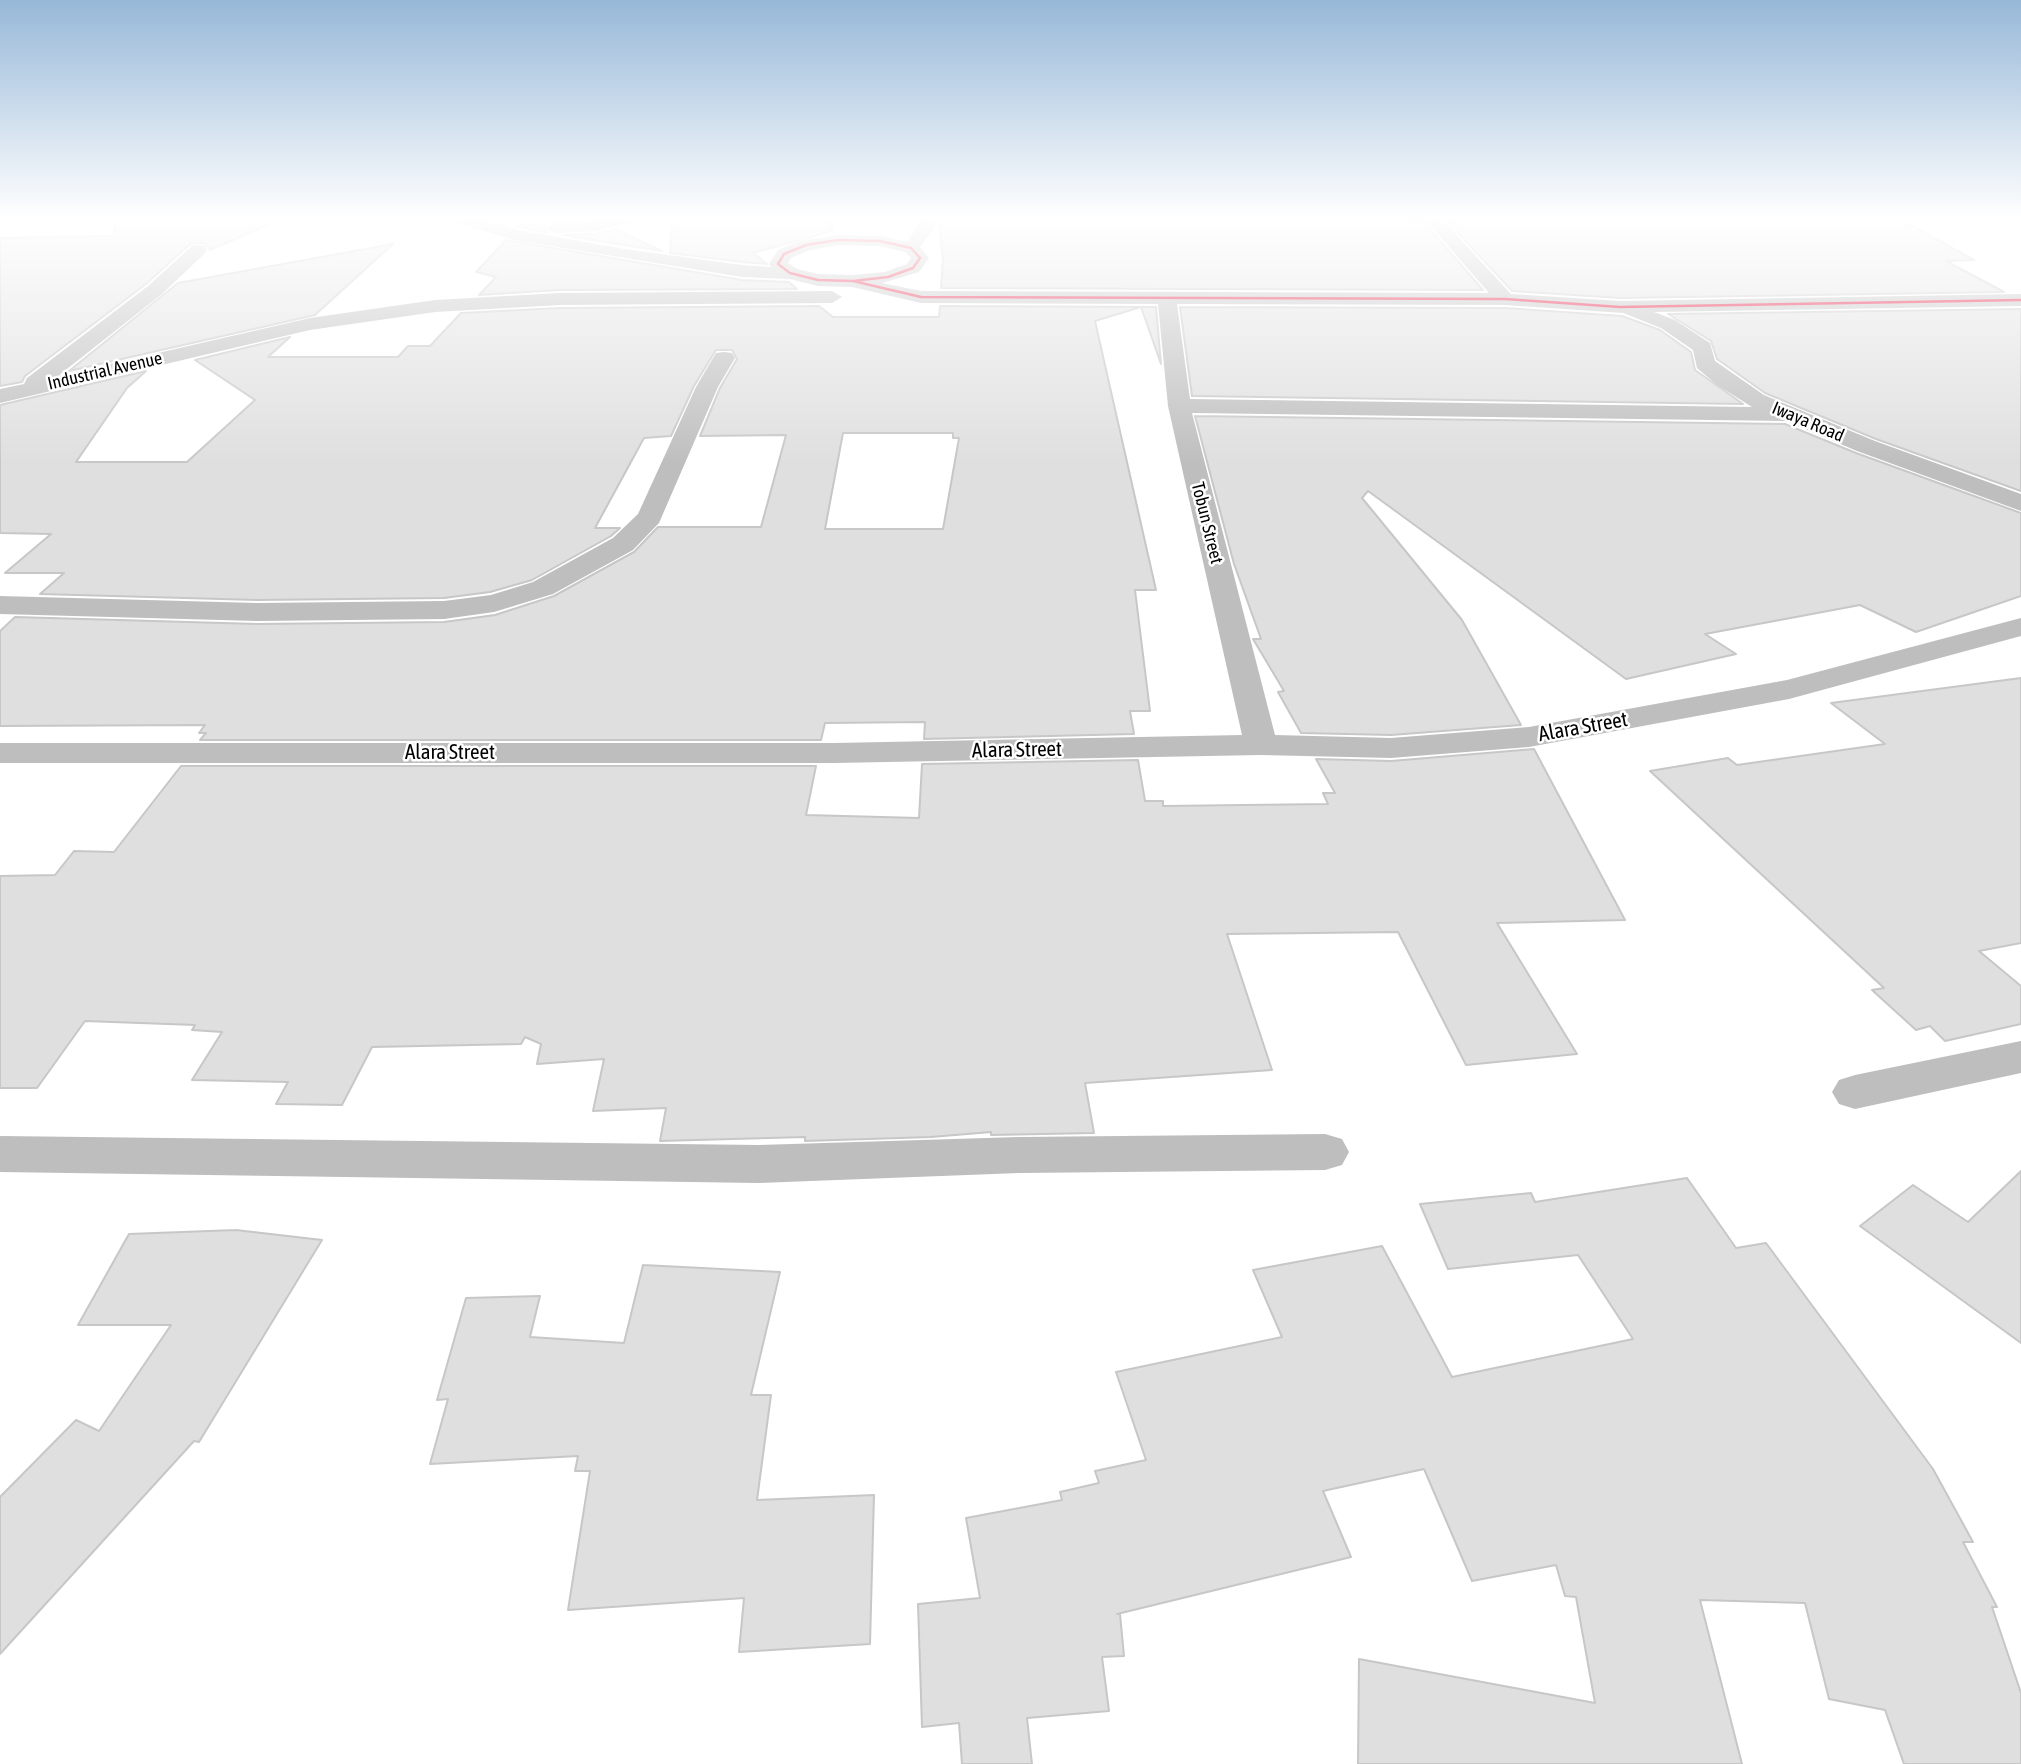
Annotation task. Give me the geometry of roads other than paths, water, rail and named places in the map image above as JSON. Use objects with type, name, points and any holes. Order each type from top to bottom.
[{"type":"street","points":[[28,389],[143,299]]},
{"type":"street","name":"Industrial Avenue","points":[[0,396],[310,324],[435,306],[554,299]]},
{"type":"street","name":"Tobun Street","points":[[1167,299],[1179,406],[1261,746]]},
{"type":"street","points":[[1510,299],[1620,307],[2021,300]]},
{"type":"street","name":"Iwaya Road","points":[[1620,307],[1668,324],[1703,347],[1705,363],[1724,380],[1756,400],[2021,503]]},
{"type":"street","points":[[0,605],[257,612],[444,610],[494,603],[543,588],[623,544],[650,517],[707,387],[724,358]]},
{"type":"street","points":[[1179,406],[1787,414]]},
{"type":"street","name":"Alara Street","points":[[0,753],[834,753],[1261,746],[1391,748],[1529,737],[1788,689],[2021,627]]},
{"type":"street","points":[[1855,1093],[2021,1056]]},
{"type":"street","points":[[0,1154],[759,1164],[1019,1155],[1325,1152]]}]
